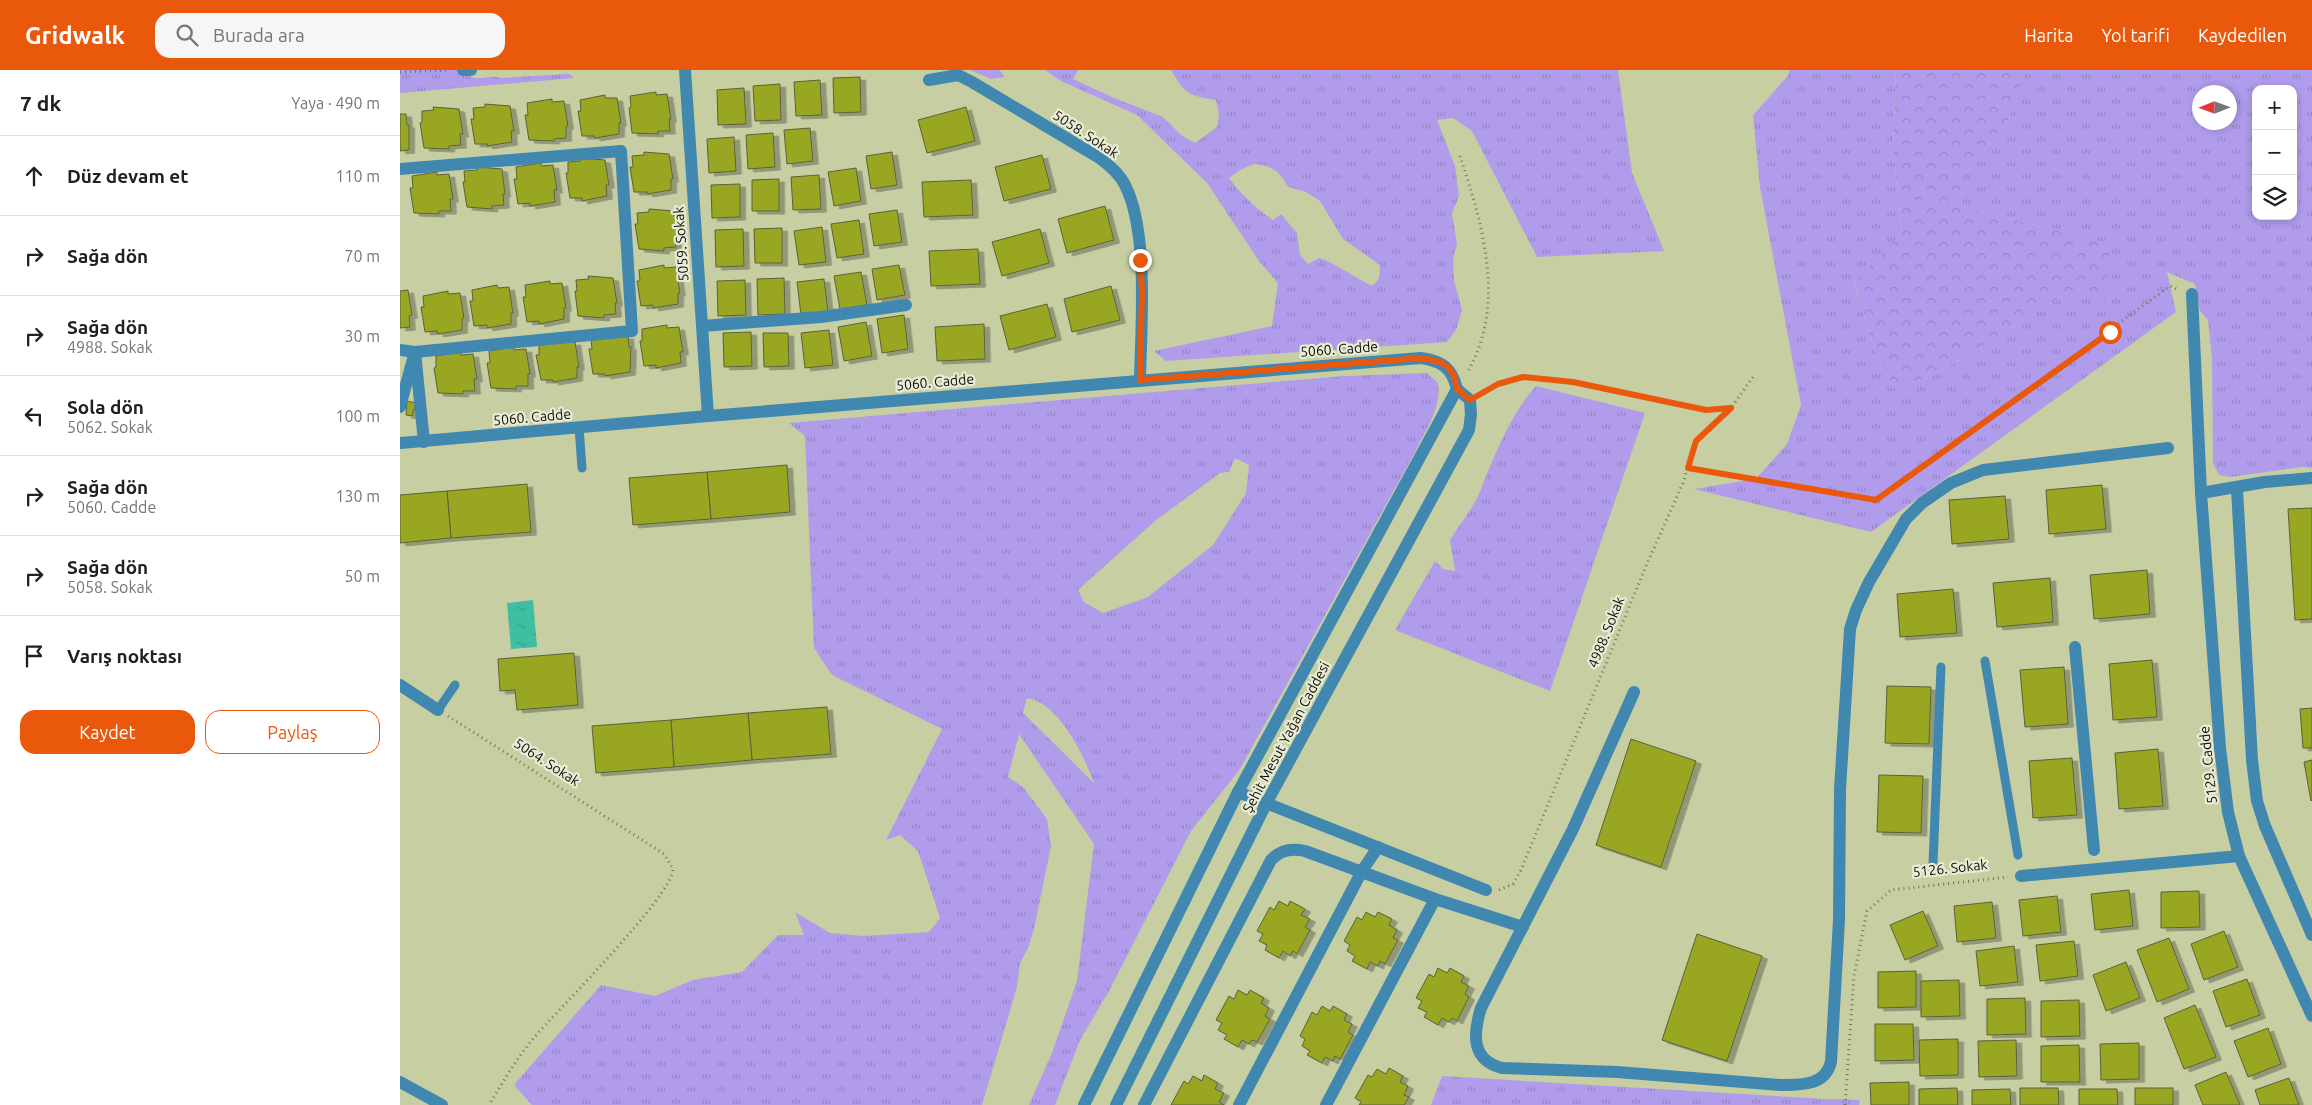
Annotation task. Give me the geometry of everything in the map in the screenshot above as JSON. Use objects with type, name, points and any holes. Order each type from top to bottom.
[{"type":"street","points":[[463,70],[471,70]]},
{"type":"street","name":"5059. Sokak","points":[[685,70],[708,416]]},
{"type":"street","name":"5058. Sokak","points":[[929,80],[958,75],[972,82],[1098,158],[1112,168],[1124,184],[1137,223],[1142,291],[1140,380]]},
{"type":"street","points":[[400,169],[620,151],[632,331],[415,352],[400,350]]},
{"type":"street","name":"5129. Cadde","points":[[2192,294],[2201,493],[2220,748],[2228,812],[2238,856],[2312,1016]]},
{"type":"street","points":[[702,326],[821,317],[906,305]]},
{"type":"street","points":[[400,408],[415,352]]},
{"type":"street","points":[[415,352],[424,442]]},
{"type":"street","name":"5060. Cadde","points":[[400,443],[1422,358],[1440,362],[1449,368],[1454,376],[1457,389]]},
{"type":"street","points":[[1457,389],[1470,400]]},
{"type":"street","name":"Şehit Mesut Yağan Caddesi","points":[[1084,1105],[1238,792],[1457,389]]},
{"type":"street","name":"Şehit Mesut Yağan Caddesi","points":[[1116,1105],[1267,802],[1469,430],[1470,400]]},
{"type":"street","points":[[1634,692],[1573,829],[1481,1008],[1477,1020],[1476,1040],[1478,1049],[1485,1061],[1491,1066],[1502,1068],[1616,1072],[1781,1085],[1817,1082],[1829,1070],[1831,1062],[1838,920],[1840,789],[1850,629],[1856,610],[1869,582],[1906,519],[1922,503],[1951,483],[1983,470],[2168,448]]},
{"type":"street","points":[[2201,493],[2237,489],[2265,482],[2312,478]]},
{"type":"street","points":[[2237,489],[2252,760],[2257,801],[2265,826],[2312,935]]},
{"type":"street","points":[[2075,647],[2094,850]]},
{"type":"street","points":[[400,686],[438,710]]},
{"type":"street","points":[[1238,792],[1486,890]]},
{"type":"street","points":[[1239,1105],[1362,871],[1378,847]]},
{"type":"street","points":[[1144,1105],[1276,856],[1288,850],[1301,850],[1435,899],[1523,927]]},
{"type":"street","points":[[2021,876],[2238,856]]},
{"type":"street","points":[[1326,1105],[1435,899]]},
{"type":"street","points":[[400,1082],[442,1105]]},
{"type":"lane","points":[[579,427],[582,468]]},
{"type":"lane","points":[[1985,661],[1988,691],[2018,855]]},
{"type":"lane","points":[[1933,864],[1942,667]]},
{"type":"lane","points":[[438,710],[455,685]]},
{"type":"path","points":[[400,72],[463,70]]},
{"type":"path","points":[[1457,389],[1477,356],[1486,323],[1488,288],[1480,223],[1460,156]]},
{"type":"path","points":[[1688,468],[1876,500],[2170,286],[2192,294]]},
{"type":"path","points":[[1470,400],[1498,384],[1523,377],[1573,382],[1706,410],[1731,408]]},
{"type":"path","name":"4988. Sokak","points":[[1486,890],[1500,890],[1513,884],[1521,870],[1688,468],[1696,441],[1731,408],[1753,377]]},
{"type":"path","name":"5064. Sokak","points":[[438,710],[664,854],[673,870],[668,885],[612,953],[532,1040],[506,1076],[489,1105]]},
{"type":"path","name":"5126. Sokak","points":[[1845,1105],[1854,976],[1866,911],[1891,890],[2021,876]]},
{"type":"green space","points":[[400,70],[463,70],[468,75],[477,78],[569,74],[574,78],[400,93]]},
{"type":"green space","points":[[970,70],[1000,70],[1004,77],[991,79]]},
{"type":"green space","points":[[1045,70],[1078,70],[1073,79],[1114,98],[1163,117],[1181,135],[1195,143],[1217,127],[1219,114],[1216,100],[1194,95],[1184,89],[1171,70],[1618,70],[1632,173],[1664,251],[1537,257],[1472,131],[1453,118],[1437,120],[1455,166],[1459,196],[1452,213],[1457,244],[1453,259],[1454,280],[1462,310],[1456,330],[1447,342],[1166,361],[1154,351],[1272,326],[1278,283],[1259,261],[1207,183],[1137,115],[1061,81]],"holes":[[[1254,164],[1274,170],[1288,187],[1306,192],[1320,201],[1343,239],[1380,265],[1379,278],[1373,286],[1319,258],[1308,264],[1300,255],[1297,233],[1281,214],[1273,220],[1249,201],[1229,178],[1240,170]]]},
{"type":"green space","points":[[1790,70],[1896,70],[1893,146],[1902,233],[1854,282],[1872,342],[1893,388],[1931,377],[2074,289],[2104,300],[2110,244],[1961,206],[1962,178],[2007,122],[2024,77],[2024,70],[2312,70],[2312,468],[2302,467],[2230,477],[2219,475],[2213,463],[2212,359],[2208,320],[2200,311],[2195,284],[2167,272],[2176,312],[1871,532],[1694,489],[1756,479],[1787,444],[1801,405],[1760,187],[1753,115],[1787,77]]},
{"type":"green space","points":[[1896,70],[2024,70],[2024,77],[2007,122],[1962,178],[1961,206],[2111,244],[2105,301],[2074,289],[1931,377],[1893,388],[1872,342],[1854,281],[1902,233],[1893,146]]},
{"type":"green space","points":[[1427,373],[1438,383],[1439,392],[1432,419],[1240,769],[1191,831],[1109,991],[1080,1040],[1055,1105],[1029,1105],[1052,1053],[1077,981],[1094,844],[1019,734],[1008,777],[1023,787],[1047,819],[1051,846],[1035,924],[1029,946],[1020,963],[1017,987],[982,1105],[532,1105],[514,1085],[601,985],[655,996],[693,980],[742,972],[778,935],[804,935],[795,912],[830,933],[864,936],[929,932],[940,918],[918,851],[900,835],[886,840],[942,729],[832,675],[814,648],[805,436],[789,423],[1344,376]],"holes":[[[1235,458],[1249,465],[1246,493],[1213,545],[1148,597],[1103,613],[1084,602],[1078,590],[1155,521],[1220,473],[1229,472]],[[1027,698],[1049,709],[1059,719],[1077,745],[1094,783],[1023,713]]]},
{"type":"green space","points":[[1536,386],[1645,413],[1550,691],[1395,630],[1435,561],[1443,569],[1455,571],[1450,540],[1476,500],[1510,424]]},
{"type":"green space","points":[[1442,1076],[1860,1100],[1859,1105],[1431,1105]]},
{"type":"water","points":[[533,600],[537,647],[511,649],[507,603]]},
{"type":"building","points":[[860,77],[861,112],[834,113],[833,78]]},
{"type":"building","points":[[820,80],[822,115],[796,116],[794,82]]},
{"type":"building","points":[[780,84],[781,120],[755,121],[753,86]]},
{"type":"building","points":[[744,88],[746,124],[718,125],[717,90]]},
{"type":"building","points":[[656,92],[656,95],[667,94],[671,119],[669,119],[670,131],[658,131],[658,134],[632,133],[629,108],[631,107],[630,96]]},
{"type":"building","points":[[605,95],[605,98],[617,98],[621,123],[619,123],[619,134],[595,138],[594,136],[582,136],[578,111],[581,111],[580,100]]},
{"type":"building","points":[[552,99],[552,102],[564,101],[568,126],[566,127],[566,138],[554,139],[554,141],[529,140],[525,115],[528,115],[527,103]]},
{"type":"building","points":[[485,104],[510,106],[514,131],[511,131],[512,142],[487,146],[487,144],[475,144],[471,119],[474,119],[473,108],[485,107]]},
{"type":"building","points":[[433,107],[459,109],[463,134],[460,134],[461,145],[449,146],[449,149],[424,148],[420,123],[422,122],[422,111],[434,110]]},
{"type":"building","points":[[966,107],[975,141],[927,153],[918,120]]},
{"type":"building","points":[[400,114],[406,114],[407,125],[409,125],[409,150],[400,151]]},
{"type":"building","points":[[810,128],[813,161],[787,164],[784,130]]},
{"type":"building","points":[[773,133],[775,167],[748,169],[746,135]]},
{"type":"building","points":[[734,137],[736,171],[709,173],[707,139]]},
{"type":"building","points":[[644,152],[669,154],[673,179],[671,179],[671,190],[647,194],[647,192],[634,192],[630,167],[633,167],[632,156],[644,155]]},
{"type":"building","points":[[892,152],[897,185],[871,189],[866,156]]},
{"type":"building","points":[[1042,155],[1051,189],[1004,201],[995,167]]},
{"type":"building","points":[[580,158],[605,160],[609,185],[606,185],[607,196],[582,201],[582,198],[570,198],[566,173],[568,173],[568,162],[580,161]]},
{"type":"building","points":[[541,163],[541,166],[553,165],[557,190],[554,190],[555,202],[530,206],[530,203],[518,204],[514,179],[517,179],[516,167]]},
{"type":"building","points":[[477,167],[502,169],[505,194],[503,194],[504,205],[492,206],[492,209],[467,207],[463,182],[465,182],[464,171],[477,170]]},
{"type":"building","points":[[856,168],[861,201],[834,206],[828,172]]},
{"type":"building","points":[[437,172],[437,175],[449,174],[453,199],[450,199],[451,211],[439,211],[439,214],[414,213],[410,188],[413,188],[412,176]]},
{"type":"building","points":[[819,175],[821,209],[793,210],[791,177]]},
{"type":"building","points":[[779,179],[779,211],[752,211],[752,180]]},
{"type":"building","points":[[971,180],[973,215],[924,217],[922,182]]},
{"type":"building","points":[[740,184],[740,217],[712,218],[711,185]]},
{"type":"building","points":[[1105,206],[1114,240],[1067,253],[1058,219]]},
{"type":"building","points":[[649,209],[674,211],[678,236],[675,236],[676,247],[664,248],[664,251],[639,249],[635,224],[638,224],[637,213],[649,212]]},
{"type":"building","points":[[897,210],[902,242],[874,246],[869,214]]},
{"type":"building","points":[[859,220],[864,254],[837,258],[831,224]]},
{"type":"building","points":[[822,227],[826,262],[799,265],[794,231]]},
{"type":"building","points":[[782,228],[782,263],[755,263],[754,229]]},
{"type":"building","points":[[743,229],[744,266],[716,267],[715,230]]},
{"type":"building","points":[[1040,229],[1049,263],[1002,276],[992,242]]},
{"type":"building","points":[[978,249],[980,284],[931,286],[929,251]]},
{"type":"building","points":[[664,265],[664,268],[676,267],[680,293],[678,293],[678,304],[653,308],[653,305],[641,306],[637,281],[640,281],[639,270]]},
{"type":"building","points":[[899,265],[905,295],[877,300],[872,269]]},
{"type":"building","points":[[861,272],[867,305],[840,309],[834,276]]},
{"type":"building","points":[[588,276],[613,278],[617,303],[615,303],[616,314],[604,315],[604,318],[578,316],[575,291],[577,291],[576,280],[589,279]]},
{"type":"building","points":[[784,278],[785,314],[758,315],[757,279]]},
{"type":"building","points":[[824,279],[828,312],[801,315],[797,282]]},
{"type":"building","points":[[745,280],[746,315],[718,316],[717,281]]},
{"type":"building","points":[[550,281],[550,284],[562,283],[566,308],[564,308],[564,319],[539,324],[539,321],[527,322],[523,297],[526,297],[525,285]]},
{"type":"building","points":[[497,285],[498,288],[509,287],[513,313],[511,313],[511,324],[487,328],[487,325],[474,326],[470,301],[473,301],[472,290]]},
{"type":"building","points":[[1111,286],[1120,320],[1072,332],[1064,299]]},
{"type":"building","points":[[408,290],[412,315],[409,316],[410,327],[400,328],[400,291]]},
{"type":"building","points":[[448,291],[448,294],[460,293],[464,318],[462,319],[462,330],[438,334],[437,331],[425,332],[421,307],[424,307],[423,296]]},
{"type":"building","points":[[1047,304],[1056,337],[1009,350],[1000,316]]},
{"type":"building","points":[[904,315],[908,349],[882,353],[877,319]]},
{"type":"building","points":[[866,322],[872,356],[844,361],[838,327]]},
{"type":"building","points":[[984,324],[985,359],[937,361],[935,327]]},
{"type":"building","points":[[667,325],[667,328],[679,327],[683,352],[680,352],[681,363],[656,368],[656,365],[644,366],[640,341],[642,341],[642,329]]},
{"type":"building","points":[[829,330],[833,365],[805,368],[801,333]]},
{"type":"building","points":[[751,332],[752,366],[724,367],[723,333]]},
{"type":"building","points":[[763,333],[788,333],[789,366],[764,367]]},
{"type":"building","points":[[628,336],[629,347],[631,347],[630,372],[605,376],[605,374],[593,374],[589,349],[592,349],[591,338]]},
{"type":"building","points":[[575,342],[579,367],[577,367],[577,378],[553,382],[553,380],[541,380],[536,355],[539,355],[539,344]]},
{"type":"building","points":[[514,347],[514,350],[526,349],[530,374],[528,374],[528,386],[516,386],[516,389],[491,388],[487,363],[490,363],[489,351]]},
{"type":"building","points":[[461,352],[461,355],[473,354],[477,379],[474,379],[475,391],[463,391],[463,394],[438,393],[434,368],[436,367],[436,356]]},
{"type":"building","points":[[407,401],[416,403],[412,416],[406,415]]},
{"type":"building","points":[[787,465],[790,512],[711,519],[707,472]]},
{"type":"building","points":[[707,472],[711,519],[633,525],[629,478]]},
{"type":"building","points":[[527,484],[531,532],[451,538],[447,491]]},
{"type":"building","points":[[2102,485],[2106,529],[2049,534],[2046,490]]},
{"type":"building","points":[[447,491],[451,538],[400,543],[400,495]]},
{"type":"building","points":[[2005,496],[2009,539],[1952,544],[1949,500]]},
{"type":"building","points":[[2312,508],[2312,619],[2295,620],[2288,509]]},
{"type":"building","points":[[2147,570],[2150,614],[2094,619],[2090,575]]},
{"type":"building","points":[[2050,578],[2053,622],[1997,627],[1993,583]]},
{"type":"building","points":[[1953,589],[1957,633],[1900,637],[1897,594]]},
{"type":"building","points":[[574,653],[578,705],[517,710],[515,690],[500,691],[498,659]]},
{"type":"building","points":[[2152,660],[2157,717],[2113,720],[2109,664]]},
{"type":"building","points":[[2064,667],[2068,724],[2025,727],[2020,670]]},
{"type":"building","points":[[1887,686],[1931,687],[1929,744],[1885,743]]},
{"type":"building","points":[[827,707],[831,754],[752,760],[748,713]]},
{"type":"building","points":[[2312,708],[2312,748],[2303,748],[2300,709]]},
{"type":"building","points":[[748,713],[752,760],[674,767],[671,720]]},
{"type":"building","points":[[671,720],[674,767],[596,773],[592,726]]},
{"type":"building","points":[[1631,739],[1696,761],[1661,867],[1596,845]]},
{"type":"building","points":[[2158,749],[2163,806],[2119,809],[2115,753]]},
{"type":"building","points":[[2072,758],[2077,815],[2033,818],[2029,761]]},
{"type":"building","points":[[2312,760],[2312,800],[2311,801],[2304,762]]},
{"type":"building","points":[[1879,775],[1923,776],[1921,833],[1877,832]]},
{"type":"building","points":[[2129,890],[2133,926],[2095,930],[2091,894]]},
{"type":"building","points":[[2199,891],[2200,927],[2161,928],[2161,892]]},
{"type":"building","points":[[2057,896],[2061,932],[2023,936],[2019,900]]},
{"type":"building","points":[[1279,901],[1288,906],[1290,901],[1305,909],[1301,915],[1310,919],[1305,927],[1310,930],[1297,954],[1293,951],[1290,956],[1283,951],[1279,958],[1265,950],[1267,945],[1259,941],[1263,934],[1257,931],[1270,907],[1274,910]]},
{"type":"building","points":[[1992,902],[1996,938],[1957,942],[1954,906]]},
{"type":"building","points":[[1923,911],[1938,946],[1905,960],[1890,925]]},
{"type":"building","points":[[1366,912],[1375,917],[1378,912],[1392,919],[1389,925],[1397,930],[1393,938],[1398,940],[1385,964],[1380,961],[1378,966],[1370,962],[1367,969],[1352,961],[1355,956],[1347,951],[1350,945],[1344,941],[1357,917],[1362,920]]},
{"type":"building","points":[[2224,931],[2238,967],[2204,980],[2191,944]]},
{"type":"building","points":[[1697,934],[1762,956],[1727,1061],[1662,1040]]},
{"type":"building","points":[[2169,938],[2189,989],[2157,1002],[2137,950]]},
{"type":"building","points":[[2074,941],[2078,976],[2040,981],[2036,945]]},
{"type":"building","points":[[2014,946],[2018,982],[1980,986],[1976,951]]},
{"type":"building","points":[[2126,962],[2140,998],[2106,1011],[2093,975]]},
{"type":"building","points":[[1438,968],[1447,973],[1450,968],[1464,976],[1461,982],[1469,986],[1465,994],[1469,997],[1457,1021],[1452,1018],[1449,1022],[1442,1018],[1438,1025],[1424,1017],[1427,1012],[1418,1008],[1422,1001],[1416,998],[1429,974],[1434,977]]},
{"type":"building","points":[[1916,971],[1916,1007],[1878,1008],[1878,972]]},
{"type":"building","points":[[2247,979],[2260,1015],[2226,1027],[2213,991]]},
{"type":"building","points":[[1959,980],[1960,1016],[1921,1017],[1921,981]]},
{"type":"building","points":[[1238,990],[1247,995],[1250,990],[1264,998],[1261,1003],[1269,1008],[1265,1016],[1270,1019],[1257,1042],[1252,1040],[1249,1044],[1242,1040],[1238,1047],[1224,1039],[1227,1035],[1218,1030],[1222,1023],[1216,1020],[1229,996],[1234,999]]},
{"type":"building","points":[[2025,998],[2026,1034],[1987,1035],[1987,999]]},
{"type":"building","points":[[2079,1000],[2080,1036],[2041,1037],[2041,1001]]},
{"type":"building","points":[[2195,1005],[2216,1057],[2184,1069],[2164,1018]]},
{"type":"building","points":[[1322,1006],[1330,1011],[1333,1006],[1347,1014],[1344,1020],[1352,1024],[1348,1032],[1353,1035],[1340,1059],[1335,1056],[1333,1061],[1325,1057],[1322,1063],[1307,1055],[1310,1051],[1302,1046],[1305,1039],[1300,1036],[1312,1012],[1317,1015]]},
{"type":"building","points":[[1875,1024],[1913,1024],[1914,1060],[1875,1061]]},
{"type":"building","points":[[2268,1028],[2281,1064],[2248,1077],[2234,1041]]},
{"type":"building","points":[[1958,1039],[1958,1075],[1920,1076],[1919,1040]]},
{"type":"building","points":[[2016,1040],[2017,1076],[1979,1077],[1978,1041]]},
{"type":"building","points":[[2139,1043],[2139,1079],[2101,1080],[2100,1044]]},
{"type":"building","points":[[2079,1045],[2080,1082],[2041,1082],[2041,1046]]},
{"type":"building","points":[[1389,1068],[1403,1076],[1400,1082],[1408,1086],[1404,1095],[1409,1097],[1404,1105],[1359,1105],[1361,1102],[1355,1098],[1368,1075],[1372,1077],[1377,1069],[1386,1074]]},
{"type":"building","points":[[2226,1072],[2240,1105],[2203,1105],[2195,1085]]},
{"type":"building","points":[[1204,1075],[1218,1083],[1215,1089],[1224,1093],[1219,1102],[1224,1105],[1171,1105],[1184,1081],[1188,1084],[1193,1076],[1202,1081]]},
{"type":"building","points":[[2289,1078],[2299,1105],[2260,1105],[2255,1090]]},
{"type":"building","points":[[1909,1082],[1909,1105],[1871,1105],[1870,1083]]},
{"type":"building","points":[[1957,1088],[1958,1105],[1919,1105],[1919,1089]]},
{"type":"building","points":[[2020,1088],[2058,1088],[2059,1105],[2020,1105]]},
{"type":"building","points":[[2135,1088],[2173,1088],[2173,1105],[2135,1105]]},
{"type":"building","points":[[2010,1089],[2011,1105],[1972,1105],[1972,1090]]},
{"type":"building","points":[[2079,1089],[2117,1089],[2118,1105],[2079,1105]]},
{"type":"route","points":[[1140,260],[1142,291],[1140,380],[1422,358],[1440,362],[1449,368],[1454,376],[1457,389],[1464,392],[1470,400],[1498,384],[1523,377],[1573,382],[1706,410],[1731,408],[1696,441],[1688,468],[1876,500],[2110,332]]}]
